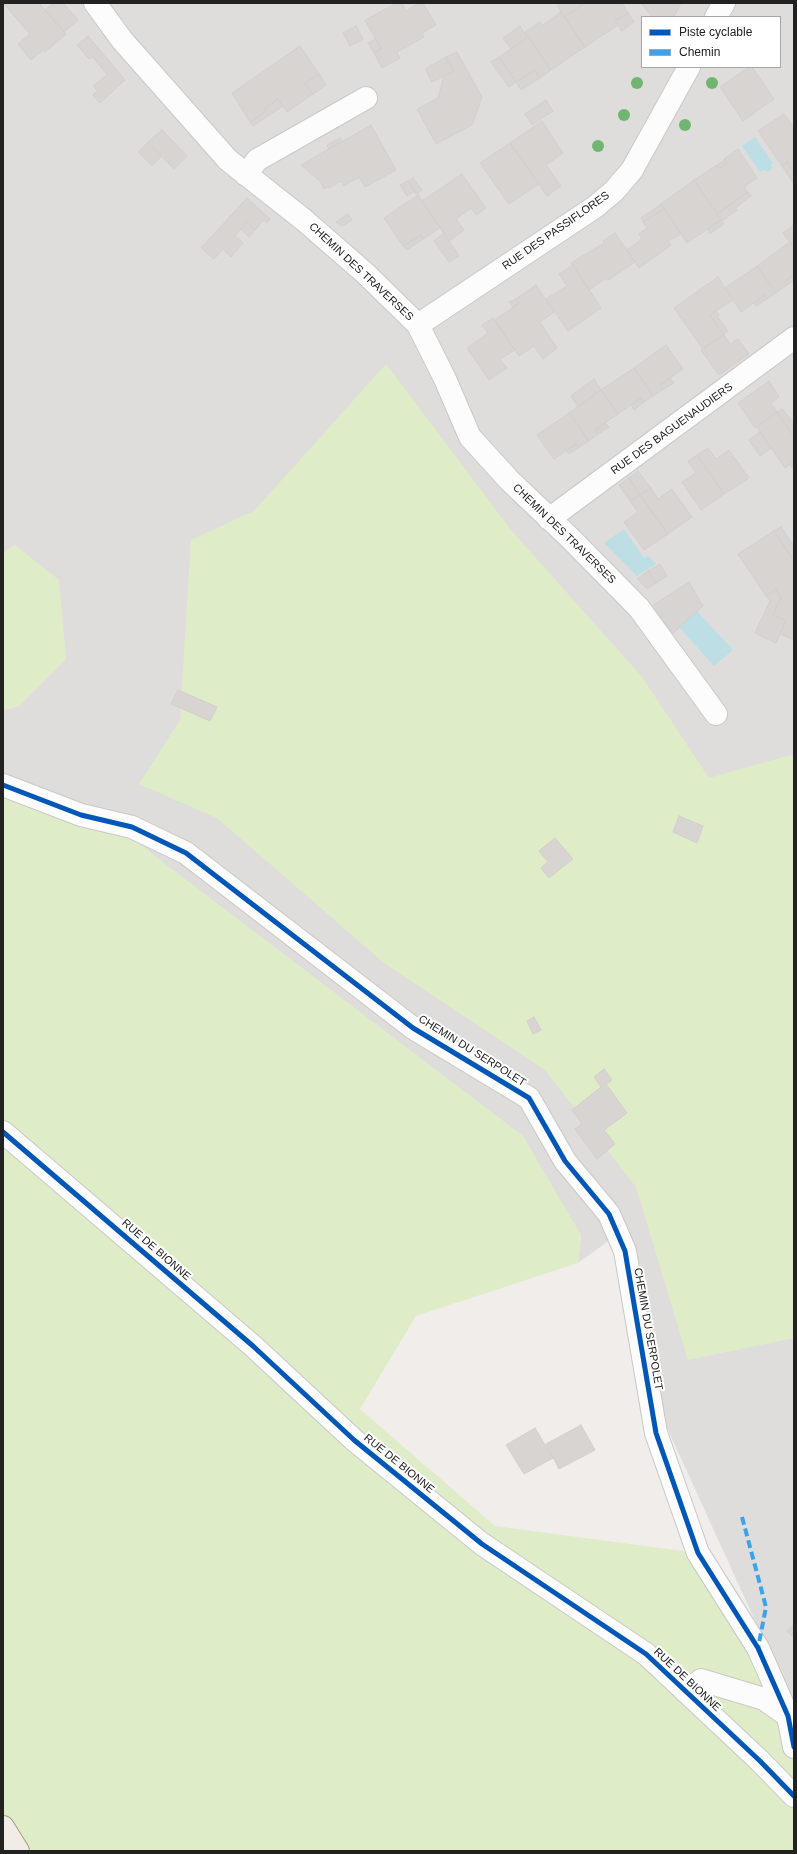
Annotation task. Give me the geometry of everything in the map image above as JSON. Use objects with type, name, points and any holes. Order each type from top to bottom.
[{"type":"main road","points":[[3,1827],[18,1851]]},
{"type":"street","name":"CHEMIN DES TRAVERSES","points":[[95,3],[122,40],[214,146],[228,160],[304,220],[366,274],[418,325],[470,437],[510,481],[639,608],[716,714]]},
{"type":"street","points":[[717,16],[724,3]]},
{"type":"street","name":"RUE DES PASSIFLORES","points":[[418,325],[595,207],[614,191],[632,170],[688,68]]},
{"type":"street","points":[[246,175],[257,160],[366,98]]},
{"type":"street","name":"RUE DES BAGUENAUDIERS","points":[[549,519],[794,338]]},
{"type":"street","name":"CHEMIN DU SERPOLET","points":[[3,785],[81,815],[132,827],[186,853],[413,1028],[529,1098],[565,1161],[609,1214],[618,1236],[624,1251],[656,1433],[698,1553],[758,1648],[788,1716],[794,1747]]},
{"type":"street","name":"RUE DE BIONNE","points":[[3,1132],[253,1346],[354,1440],[482,1544],[646,1654],[760,1761],[794,1796]]},
{"type":"street","points":[[686,1692],[700,1680],[764,1700],[788,1716]]},
{"type":"shaded area","points":[[3,3],[794,3],[794,1706],[648,1386],[614,1237],[578,1263],[581,1235],[3,777],[3,710],[19,706],[15,545],[3,554]]},
{"type":"green space","points":[[386,364],[511,530],[642,677],[709,778],[791,755],[794,759],[794,1338],[688,1360],[636,1187],[545,1070],[384,963],[217,818],[139,784],[180,720],[191,540],[254,511]]},
{"type":"green space","points":[[15,545],[59,580],[66,659],[19,706],[3,710],[3,554]]},
{"type":"green space","points":[[3,777],[105,818],[523,1136],[581,1235],[578,1263],[416,1316],[360,1409],[495,1526],[698,1553],[794,1746],[794,1851],[22,1851],[3,1825]]},
{"type":"water","points":[[755,137],[773,163],[769,172],[763,170],[760,172],[742,146]]},
{"type":"water","points":[[624,529],[644,558],[649,556],[656,564],[637,576],[604,543]]},
{"type":"water","points":[[697,611],[733,650],[714,666],[679,627]]},
{"type":"building","points":[[3,3],[39,3],[66,34],[45,52],[43,50],[31,60],[18,44],[30,34]]},
{"type":"building","points":[[54,3],[63,3],[78,20],[64,32],[45,10]]},
{"type":"building","points":[[397,3],[402,3],[406,11],[419,3],[423,3],[436,25],[422,33],[424,37],[397,52],[400,58],[382,68],[374,53],[381,49],[365,20]]},
{"type":"building","points":[[561,3],[585,3],[564,17],[557,6]]},
{"type":"building","points":[[585,3],[622,3],[628,13],[615,21],[618,25],[585,47],[564,17]]},
{"type":"building","points":[[641,3],[681,3],[674,16],[651,16]]},
{"type":"building","points":[[561,12],[585,47],[551,70],[525,32],[540,22],[543,25]]},
{"type":"building","points":[[628,13],[634,22],[622,31],[615,21]]},
{"type":"building","points":[[356,26],[363,39],[350,46],[343,33]]},
{"type":"building","points":[[520,26],[527,37],[511,49],[503,38]]},
{"type":"building","points":[[88,36],[125,80],[100,103],[93,95],[98,91],[93,86],[107,75],[93,57],[89,59],[77,45]]},
{"type":"building","points":[[529,37],[551,70],[540,78],[535,70],[516,82],[499,57]]},
{"type":"building","points":[[376,39],[381,49],[374,53],[368,43]]},
{"type":"building","points":[[300,46],[319,74],[305,83],[313,94],[287,112],[278,99],[265,108],[266,111],[250,122],[232,93]]},
{"type":"building","points":[[457,52],[482,97],[472,125],[436,144],[417,109],[438,98],[444,76],[454,71],[446,57]]},
{"type":"building","points":[[446,57],[454,71],[432,82],[425,69]]},
{"type":"building","points":[[499,57],[516,82],[509,87],[491,62]]},
{"type":"building","points":[[748,68],[753,68],[774,99],[743,121],[720,87]]},
{"type":"building","points":[[535,70],[540,78],[521,90],[516,82]]},
{"type":"building","points":[[319,74],[326,85],[313,94],[305,83]]},
{"type":"building","points":[[278,99],[283,106],[253,126],[250,122],[266,111],[265,108]]},
{"type":"building","points":[[546,100],[553,111],[532,125],[525,114]]},
{"type":"building","points":[[784,114],[794,128],[794,172],[787,162],[782,166],[758,131]]},
{"type":"building","points":[[542,121],[563,153],[546,165],[561,186],[547,196],[510,143]]},
{"type":"building","points":[[371,125],[396,170],[365,187],[359,177],[344,186],[341,181],[329,188],[329,186],[324,189],[320,181],[301,165]]},
{"type":"building","points":[[162,130],[187,156],[174,169],[148,142]]},
{"type":"building","points":[[340,138],[342,141],[329,149],[327,145]]},
{"type":"building","points":[[148,142],[162,156],[152,166],[138,152]]},
{"type":"building","points":[[510,143],[539,184],[509,204],[480,163]]},
{"type":"building","points":[[738,149],[757,178],[744,187],[748,192],[717,214],[694,180],[717,165],[719,169],[727,163],[724,159]]},
{"type":"building","points":[[725,160],[727,163],[719,169],[717,165]]},
{"type":"building","points":[[787,162],[794,172],[794,184],[782,166]]},
{"type":"building","points":[[462,174],[486,208],[476,215],[471,208],[456,219],[464,230],[449,241],[422,201]]},
{"type":"building","points":[[413,178],[422,190],[416,194],[408,181]]},
{"type":"building","points":[[694,180],[721,220],[687,243],[661,204]]},
{"type":"building","points":[[408,181],[415,191],[407,196],[400,185]]},
{"type":"building","points":[[748,192],[751,196],[735,208],[737,210],[722,221],[717,214]]},
{"type":"building","points":[[418,195],[440,228],[423,239],[421,235],[403,246],[384,218]]},
{"type":"building","points":[[247,198],[270,219],[267,223],[264,220],[255,230],[247,222],[235,236],[243,243],[231,257],[223,249],[214,259],[201,248]]},
{"type":"building","points":[[661,204],[664,209],[643,222],[641,218]]},
{"type":"building","points":[[664,209],[681,234],[668,241],[671,245],[639,268],[627,250],[642,239],[639,234],[647,228],[643,222]]},
{"type":"building","points":[[348,214],[352,220],[342,226],[336,222]]},
{"type":"building","points":[[721,220],[724,224],[710,234],[707,229]]},
{"type":"building","points":[[247,222],[255,230],[249,237],[241,229]]},
{"type":"building","points":[[794,225],[794,248],[783,233]]},
{"type":"building","points":[[444,233],[459,256],[449,262],[434,241]]},
{"type":"building","points":[[615,233],[635,262],[608,280],[606,278],[589,290],[571,263],[604,243],[603,241]]},
{"type":"building","points":[[421,235],[423,239],[407,250],[403,246]]},
{"type":"building","points":[[790,242],[794,248],[794,275],[784,282],[787,285],[776,293],[757,266]]},
{"type":"building","points":[[573,265],[601,308],[568,331],[546,299],[567,286],[559,274]]},
{"type":"building","points":[[757,266],[776,293],[767,299],[765,295],[741,312],[725,288]]},
{"type":"building","points":[[794,275],[794,280],[787,285],[784,282]]},
{"type":"building","points":[[718,277],[733,300],[710,315],[724,335],[703,349],[674,308]]},
{"type":"building","points":[[536,285],[554,312],[540,322],[557,348],[543,359],[534,346],[519,356],[495,320],[519,303],[516,299]]},
{"type":"building","points":[[765,295],[767,299],[756,306],[754,303]]},
{"type":"building","points":[[516,299],[519,303],[513,308],[509,302]]},
{"type":"building","points":[[716,311],[719,315],[717,316],[728,331],[724,335],[710,315]]},
{"type":"building","points":[[493,318],[515,350],[500,359],[507,368],[489,380],[467,348],[488,333],[482,325]]},
{"type":"building","points":[[724,335],[730,344],[738,339],[749,354],[719,375],[701,350]]},
{"type":"building","points":[[666,345],[683,369],[660,385],[664,389],[653,396],[634,368]]},
{"type":"building","points":[[634,368],[653,396],[644,402],[641,398],[618,414],[601,390]]},
{"type":"building","points":[[670,378],[674,383],[664,389],[660,385]]},
{"type":"building","points":[[594,379],[601,390],[578,407],[571,396]]},
{"type":"building","points":[[769,381],[779,397],[771,403],[777,412],[755,428],[738,403]]},
{"type":"building","points":[[601,390],[618,414],[595,430],[598,434],[589,441],[569,413]]},
{"type":"building","points":[[641,398],[644,402],[634,410],[631,405]]},
{"type":"building","points":[[782,409],[794,423],[794,431],[791,433],[777,412]]},
{"type":"building","points":[[777,412],[791,433],[794,431],[794,461],[785,468],[757,427]]},
{"type":"building","points":[[569,413],[589,441],[579,447],[576,444],[554,459],[537,435]]},
{"type":"building","points":[[605,423],[609,427],[598,434],[595,430]]},
{"type":"building","points":[[760,432],[771,448],[760,456],[749,440]]},
{"type":"building","points":[[576,444],[579,447],[569,454],[566,451]]},
{"type":"building","points":[[708,448],[716,459],[729,450],[749,478],[724,494],[697,455]]},
{"type":"building","points":[[697,455],[724,494],[701,510],[682,482],[696,473],[688,461]]},
{"type":"building","points":[[794,461],[794,470],[790,464]]},
{"type":"building","points":[[638,471],[651,488],[640,495],[629,478]]},
{"type":"building","points":[[629,478],[640,495],[630,501],[619,485]]},
{"type":"building","points":[[651,488],[658,499],[672,489],[692,517],[668,534],[640,495]]},
{"type":"building","points":[[640,495],[668,534],[644,550],[624,522],[638,512],[630,501]]},
{"type":"building","points":[[781,527],[794,546],[794,561],[774,531]]},
{"type":"building","points":[[774,531],[794,561],[794,640],[780,634],[786,621],[773,615],[781,598],[776,589],[766,596],[738,554]]},
{"type":"building","points":[[660,564],[667,576],[656,583],[648,571]]},
{"type":"building","points":[[648,571],[656,583],[647,589],[637,579]]},
{"type":"building","points":[[689,582],[703,606],[671,635],[650,612],[652,606]]},
{"type":"building","points":[[776,589],[781,598],[773,615],[786,621],[776,643],[755,633],[770,601],[766,596]]},
{"type":"building","points":[[178,690],[217,707],[210,721],[171,704]]},
{"type":"building","points":[[679,816],[703,826],[697,843],[673,832]]},
{"type":"building","points":[[555,838],[573,859],[549,878],[541,868],[548,862],[539,851]]},
{"type":"building","points":[[534,1017],[541,1030],[533,1034],[527,1021]]},
{"type":"building","points":[[604,1069],[612,1080],[606,1084],[627,1113],[604,1130],[615,1144],[597,1159],[575,1129],[582,1124],[572,1110],[601,1087],[594,1077]]},
{"type":"building","points":[[581,1425],[595,1450],[559,1469],[546,1444]]},
{"type":"building","points":[[535,1428],[553,1458],[524,1474],[506,1445]]},
{"type":"building","points":[[794,1625],[794,1638],[787,1631]]},
{"type":"marked path","points":[[742,1517],[766,1607],[758,1648]]},
{"type":"cycle path","points":[[3,785],[81,815],[132,827],[186,853],[413,1028],[529,1098],[565,1161],[609,1214],[625,1251],[656,1433],[698,1553],[758,1648],[788,1716],[794,1747]]},
{"type":"cycle path","points":[[3,1132],[253,1346],[354,1440],[482,1544],[646,1654],[760,1761],[794,1796]]}]
